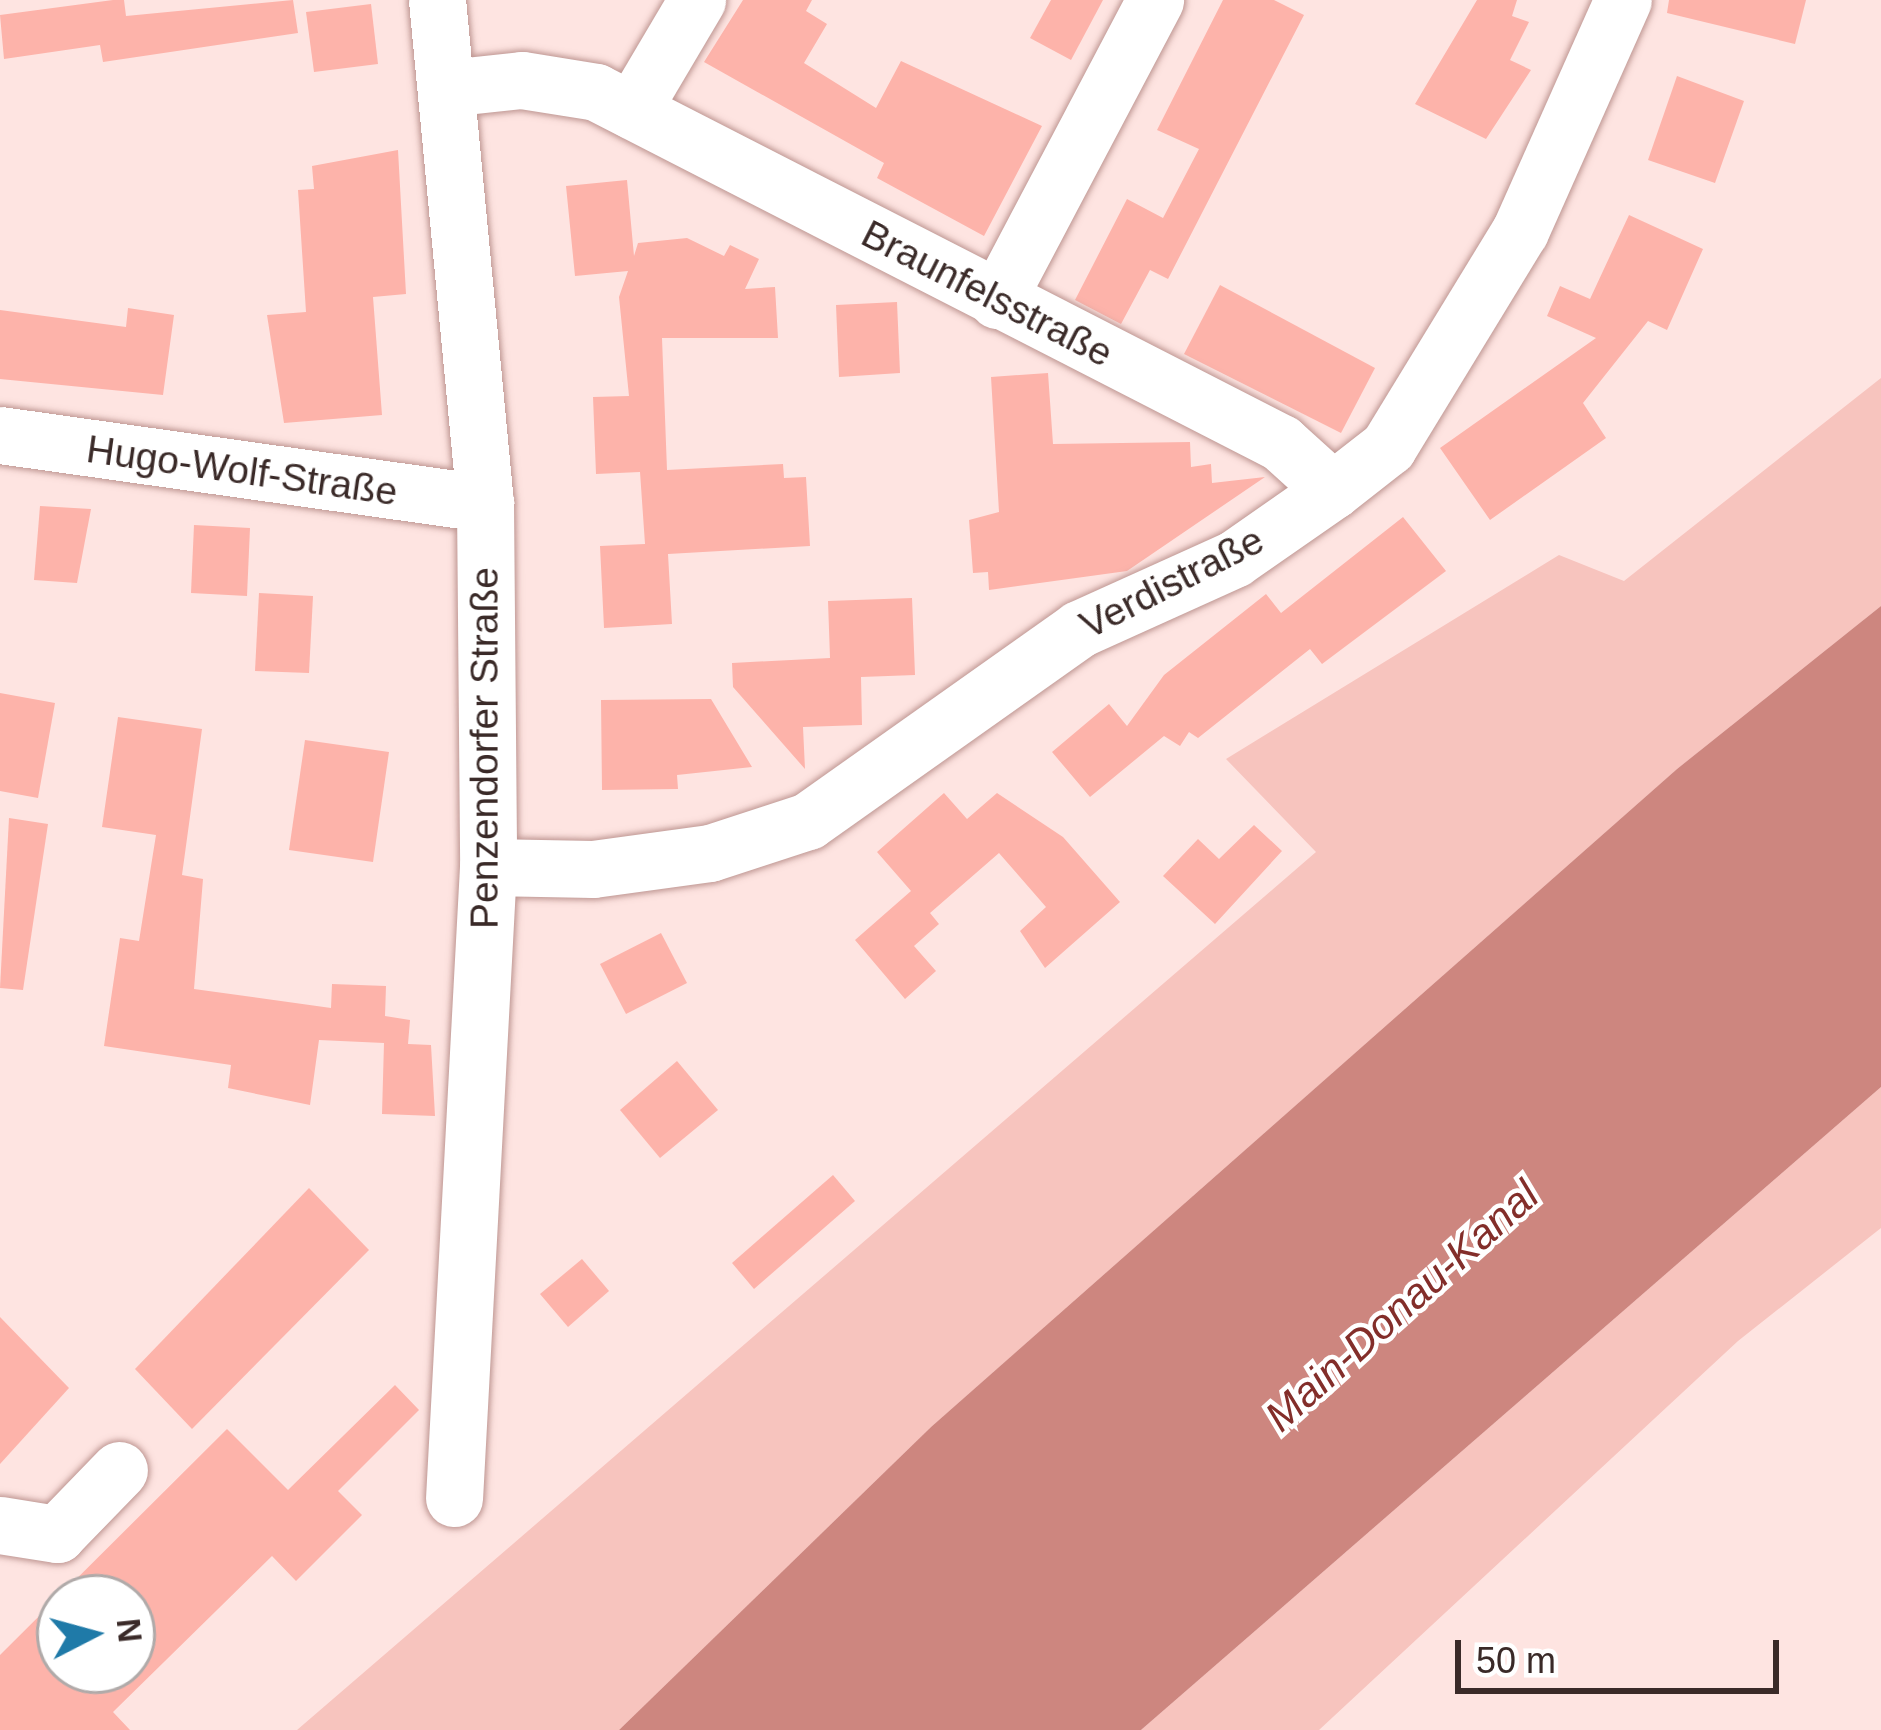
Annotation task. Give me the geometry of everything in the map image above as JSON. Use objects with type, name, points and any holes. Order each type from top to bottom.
[{"type":"street","name":"Penzendorfer Straße","points":[[437,0],[485,503],[488,867],[454,1498]]},
{"type":"street","points":[[632,110],[697,0]]},
{"type":"street","points":[[997,300],[1156,0]]},
{"type":"street","name":"Verdistraße","points":[[488,867],[663,860],[755,843],[808,820],[1079,629],[1234,559],[1333,490],[1388,447],[1520,231],[1623,0]]},
{"type":"street","name":"Braunfelsstraße","points":[[447,88],[522,80],[596,92],[1281,442],[1333,490]]},
{"type":"street","name":"Hugo-Wolf-Straße","points":[[0,435],[485,503]]},
{"type":"street","points":[[0,1526],[57,1534],[119,1470]]},
{"type":"shaded area","points":[[1881,378],[1881,606],[1677,769],[931,1427],[619,1730],[297,1730],[1316,852],[1226,759],[1559,555],[1624,581]]},
{"type":"shaded area","points":[[1881,1087],[1881,1228],[1738,1341],[1319,1730],[1141,1730]]},
{"type":"water","name":"Main-Donau-Kanal","points":[[1881,606],[1881,1087],[1141,1730],[619,1730],[931,1427],[1677,769]]},
{"type":"building","points":[[124,0],[126,16],[293,0],[298,33],[103,62],[100,45],[4,59],[0,15]]},
{"type":"building","points":[[743,0],[812,0],[806,11],[827,24],[804,63],[876,108],[901,61],[1042,126],[984,236],[877,178],[884,163],[704,62]]},
{"type":"building","points":[[1051,0],[1103,0],[1071,60],[1030,38]]},
{"type":"building","points":[[1223,0],[1274,0],[1304,15],[1168,279],[1150,270],[1121,324],[1075,300],[1127,199],[1163,218],[1199,149],[1157,130]]},
{"type":"building","points":[[1477,0],[1517,0],[1512,16],[1529,22],[1510,60],[1531,70],[1486,139],[1415,104]]},
{"type":"building","points":[[1669,0],[1806,0],[1795,44],[1667,13]]},
{"type":"building","points":[[371,4],[378,64],[314,72],[306,12]]},
{"type":"building","points":[[1677,76],[1744,101],[1715,183],[1648,160]]},
{"type":"building","points":[[398,150],[406,294],[373,297],[382,415],[284,423],[267,315],[306,312],[298,190],[314,189],[312,166]]},
{"type":"building","points":[[627,180],[634,256],[638,243],[687,238],[724,256],[730,245],[759,259],[745,289],[775,287],[778,338],[662,338],[667,470],[783,464],[784,478],[806,477],[810,546],[668,554],[672,624],[604,628],[600,546],[645,544],[640,472],[596,474],[593,397],[629,396],[619,297],[628,271],[575,276],[566,186]]},
{"type":"building","points":[[1629,215],[1703,249],[1667,330],[1648,321],[1583,403],[1606,438],[1490,520],[1440,448],[1596,338],[1547,316],[1560,286],[1590,299]]},
{"type":"building","points":[[1220,285],[1375,368],[1341,433],[1184,354]]},
{"type":"building","points":[[897,302],[900,373],[839,377],[836,305]]},
{"type":"building","points":[[128,308],[174,315],[163,395],[0,379],[0,310],[126,327]]},
{"type":"building","points":[[1048,373],[1053,444],[1190,442],[1191,467],[1211,464],[1212,483],[1265,477],[1127,571],[989,590],[988,572],[973,573],[969,520],[999,512],[991,377]]},
{"type":"building","points":[[40,506],[91,509],[77,583],[34,580]]},
{"type":"building","points":[[1403,517],[1446,571],[1322,664],[1310,649],[1198,738],[1189,732],[1180,746],[1164,736],[1090,797],[1052,752],[1109,704],[1127,726],[1164,675],[1266,594],[1281,613]]},
{"type":"building","points":[[194,525],[250,528],[247,596],[191,593]]},
{"type":"building","points":[[259,593],[313,596],[309,673],[255,671]]},
{"type":"building","points":[[912,598],[915,675],[861,677],[862,725],[803,727],[805,769],[733,687],[732,663],[830,658],[828,601]]},
{"type":"building","points":[[0,693],[55,703],[38,798],[0,791]]},
{"type":"building","points":[[711,699],[752,767],[677,775],[678,789],[602,790],[601,700]]},
{"type":"building","points":[[118,717],[202,729],[182,875],[203,879],[194,989],[331,1008],[332,984],[386,986],[385,1016],[410,1020],[408,1044],[431,1045],[435,1116],[382,1114],[384,1043],[319,1040],[310,1105],[228,1088],[231,1065],[104,1046],[120,938],[139,941],[156,835],[102,827]]},
{"type":"building","points":[[305,740],[389,752],[373,862],[289,850]]},
{"type":"building","points":[[944,793],[967,819],[997,793],[1063,837],[1120,902],[1045,968],[1020,931],[1046,907],[999,853],[930,913],[939,924],[914,946],[936,971],[905,999],[855,940],[911,891],[877,852]]},
{"type":"building","points":[[9,818],[48,824],[23,990],[0,988]]},
{"type":"building","points":[[1254,825],[1282,851],[1215,924],[1163,876],[1198,839],[1219,859]]},
{"type":"building","points":[[661,933],[687,983],[626,1014],[600,964]]},
{"type":"building","points":[[677,1061],[718,1110],[660,1158],[620,1110]]},
{"type":"building","points":[[833,1175],[855,1201],[754,1289],[732,1263]]},
{"type":"building","points":[[309,1188],[369,1250],[192,1429],[135,1369]]},
{"type":"building","points":[[582,1259],[609,1291],[568,1327],[540,1294]]},
{"type":"building","points":[[0,1317],[69,1388],[0,1464]]},
{"type":"building","points":[[395,1385],[419,1410],[338,1491],[362,1515],[296,1581],[272,1556],[156,1670],[156,1574],[81,1574],[227,1429],[288,1490]]},
{"type":"building","points":[[36,1619],[36,1694],[131,1694],[113,1712],[130,1730],[0,1730],[0,1655]]}]
